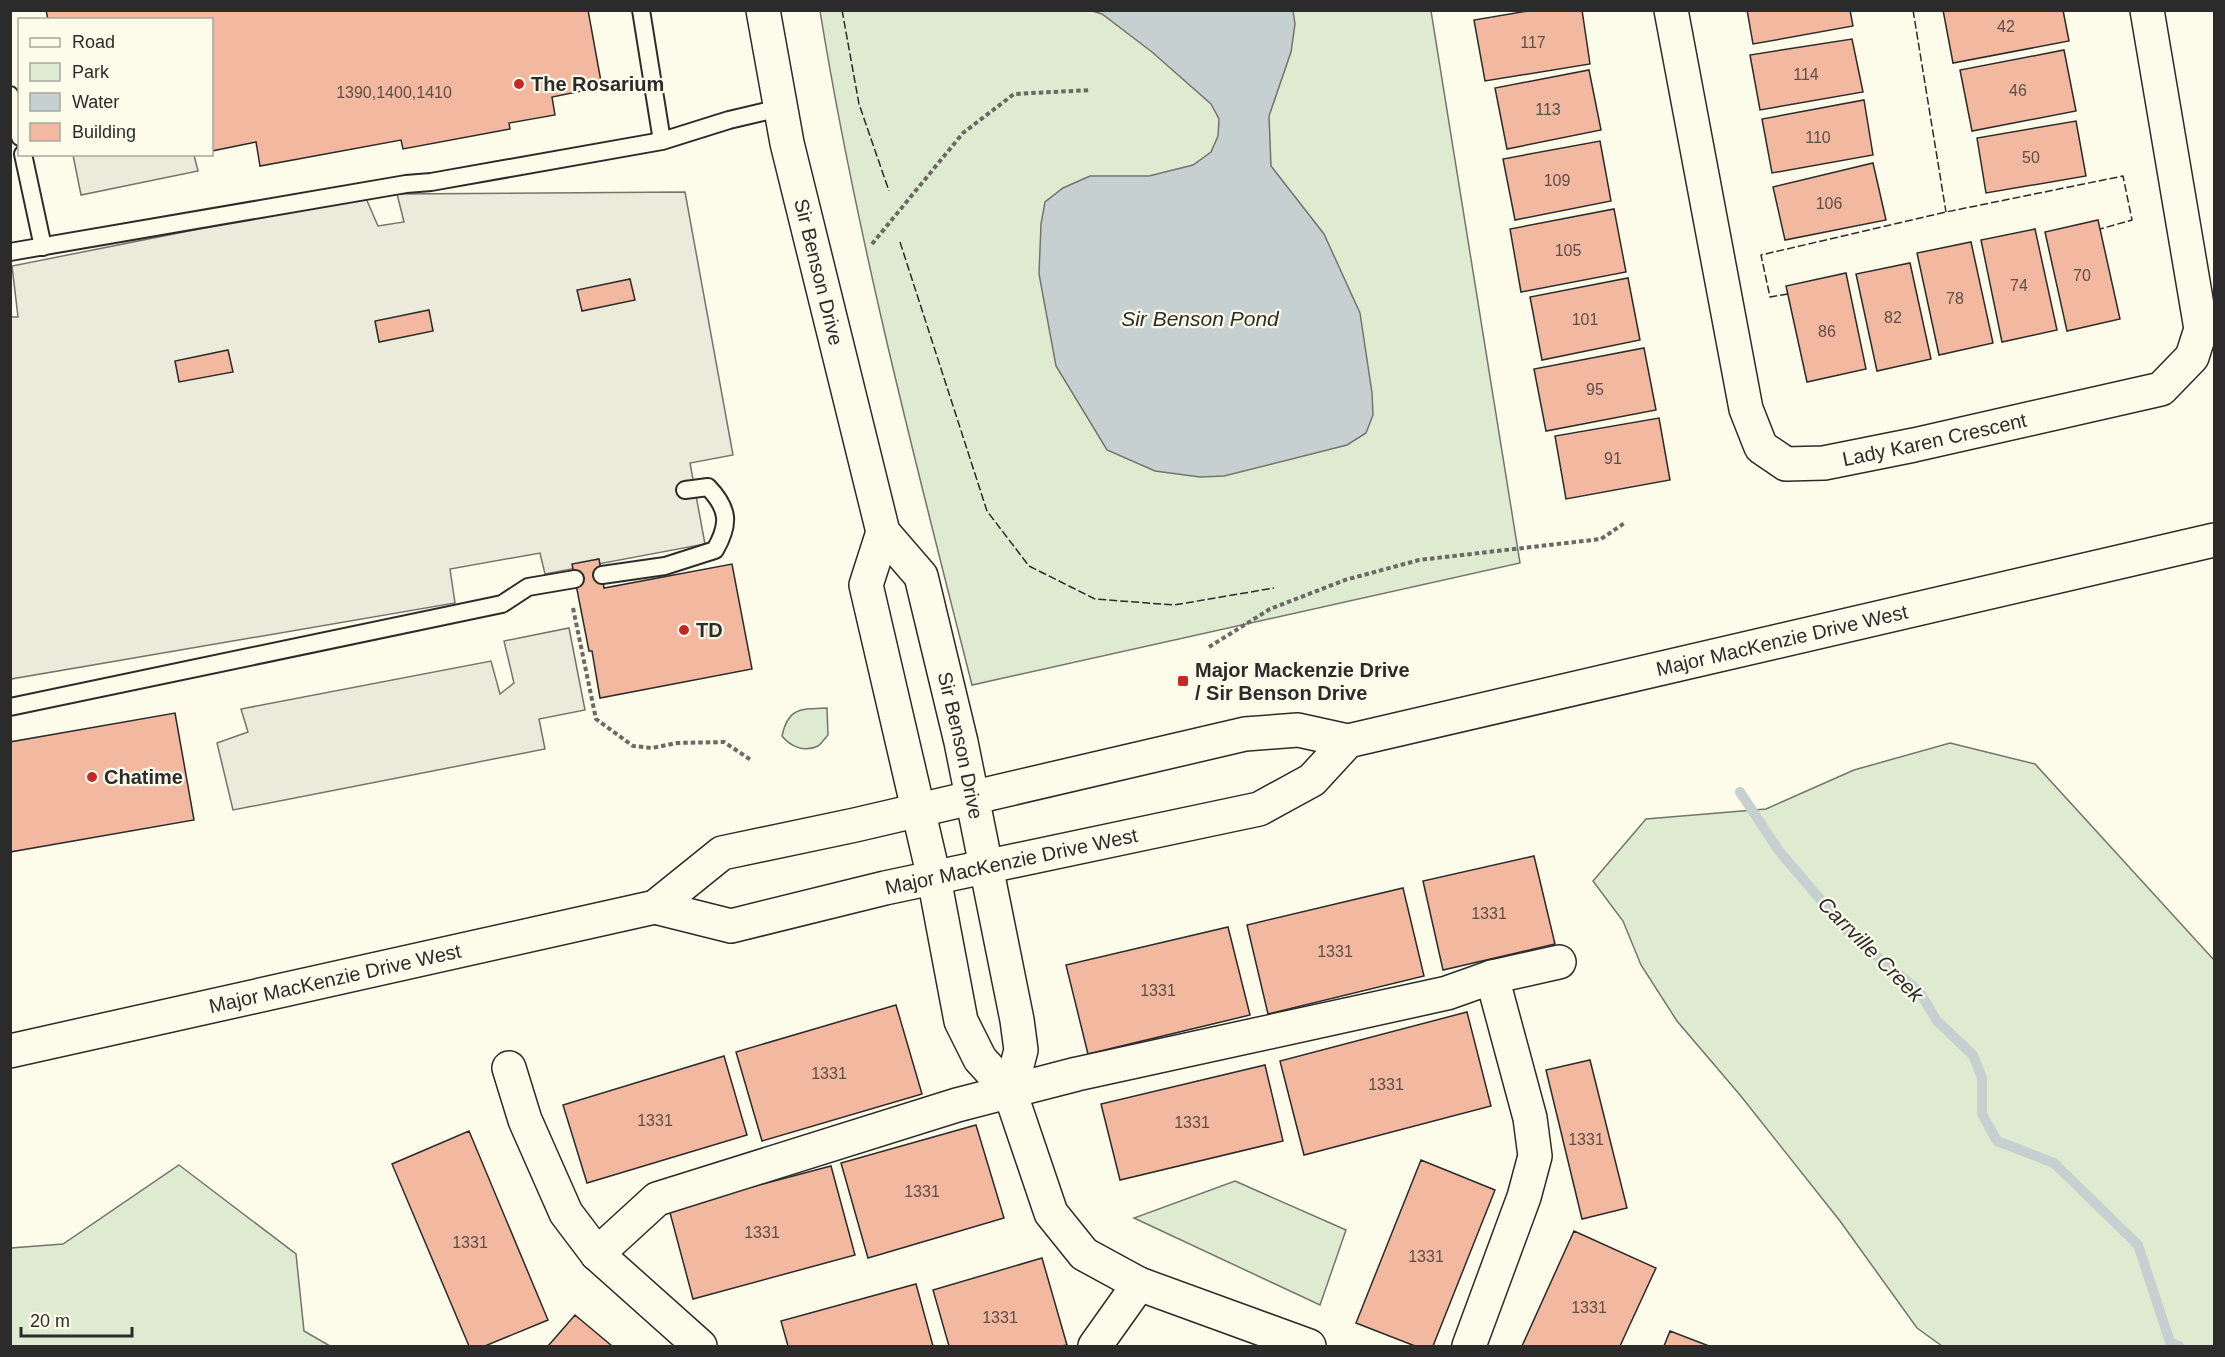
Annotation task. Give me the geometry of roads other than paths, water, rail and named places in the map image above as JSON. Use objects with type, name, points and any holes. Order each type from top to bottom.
[{"type":"street","name":"Sir Benson Drive","points":[[763,10],[792,166],[883,532],[921,576],[961,742],[1017,1020],[1021,1050],[1010,1092]]},
{"type":"street","name":"Lady Karen Crescent","points":[[1671,10],[1746,409],[1761,447],[1786,464],[1824,463],[1914,445],[2161,389],[2192,357],[2201,329],[2147,10]]},
{"type":"street","points":[[883,532],[866,585],[934,878],[961,1021],[980,1059],[1010,1092],[1051,1213],[1084,1254],[1139,1284],[1309,1347]]},
{"type":"street","name":"Major MacKenzie Drive West","points":[[11,1050],[655,907],[722,853],[1245,734],[1298,730],[1348,741],[2214,540]]},
{"type":"street","name":"Major MacKenzie Drive West","points":[[655,907],[731,926],[934,878],[1259,809],[1312,780],[1348,741]]},
{"type":"street","points":[[597,1254],[657,1199],[957,1106],[1077,1074],[1447,993],[1492,977],[1559,962]]},
{"type":"street","points":[[1469,1347],[1524,1197],[1535,1156],[1530,1118],[1492,977]]},
{"type":"street","points":[[509,1068],[525,1120],[566,1213],[597,1254],[700,1347]]},
{"type":"street","points":[[1095,1347],[1139,1284]]},
{"type":"lane","points":[[641,10],[662,141]]},
{"type":"lane","points":[[10,95],[18,129]]},
{"type":"lane","points":[[10,252],[406,184],[431,183],[662,141],[729,120],[780,108]]},
{"type":"lane","points":[[23,156],[43,247]]},
{"type":"lane","points":[[602,576],[665,566],[715,550],[723,536],[726,515],[721,500],[708,487],[685,490]]},
{"type":"lane","points":[[10,707],[502,604],[528,587],[572,580]]},
{"type":"water","name":"Sir Benson Pond","points":[[1092,11],[1293,11],[1295,24],[1291,52],[1269,116],[1271,166],[1324,234],[1360,313],[1373,415],[1366,433],[1347,445],[1224,476],[1200,477],[1155,471],[1107,450],[1056,366],[1039,274],[1041,224],[1045,202],[1063,188],[1090,176],[1149,176],[1193,165],[1211,152],[1218,136],[1219,119],[1211,104],[1152,52],[1102,14]]},
{"type":"waterway","name":"Carrville Creek","points":[[1740,792],[1779,851],[1849,933],[1919,991],[1937,1021],[1973,1055],[1982,1078],[1982,1114],[1997,1141],[2054,1163],[2138,1245],[2170,1342],[2179,1346]]},
{"type":"place","name":"The Rosarium","points":[[519,84]]},
{"type":"place","name":"TD","points":[[684,630]]},
{"type":"place","name":"Major Mackenzie Drive / Sir Benson Drive","points":[[1183,681]]},
{"type":"place","name":"Chatime","points":[[92,777]]}]
